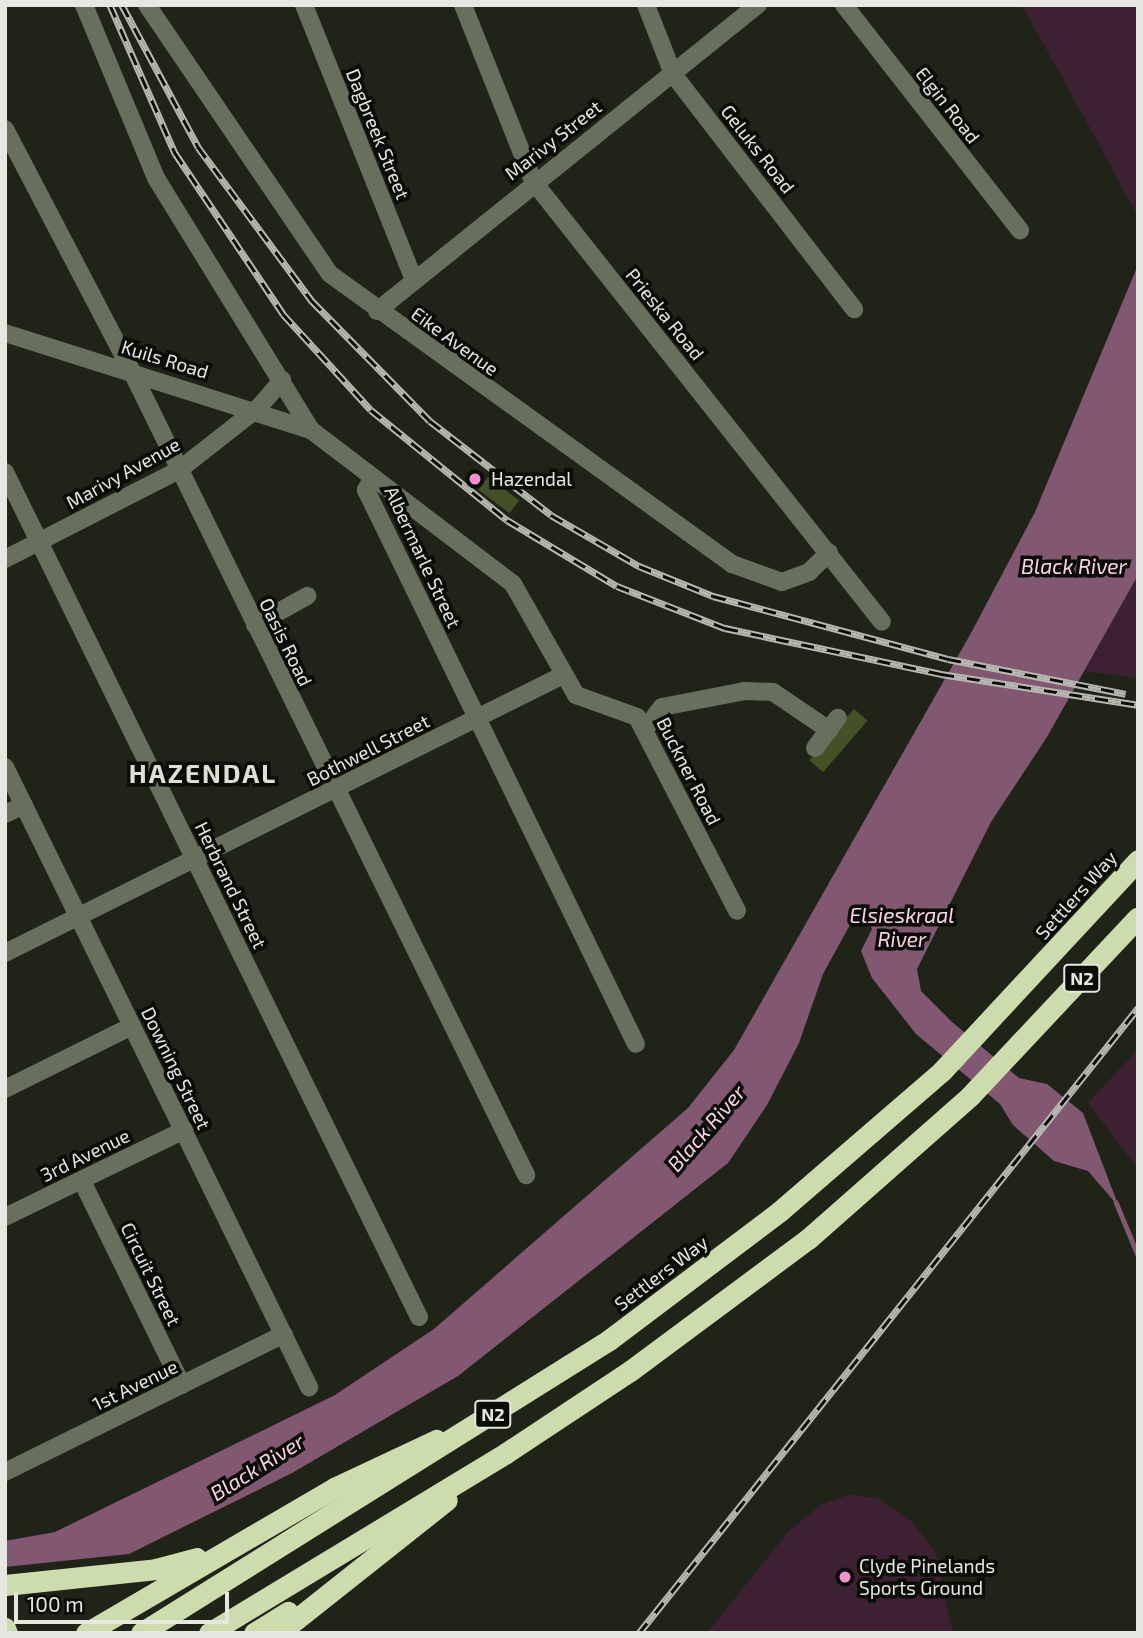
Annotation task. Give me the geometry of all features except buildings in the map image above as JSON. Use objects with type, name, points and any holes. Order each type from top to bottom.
[{"type":"highway","name":"Settlers Way","points":[[141,1633],[609,1340],[830,1171],[942,1071],[1138,860]]},
{"type":"highway","name":"N2","points":[[209,1633],[506,1453],[640,1364],[855,1198],[905,1156],[970,1096],[1138,917]]},
{"type":"highway","points":[[86,1633],[345,1482],[478,1423]]},
{"type":"highway","points":[[279,1633],[344,1578],[506,1453]]},
{"type":"highway","points":[[5,1585],[156,1569],[243,1541]]},
{"type":"highway","points":[[254,1633],[344,1578]]},
{"type":"highway","points":[[5,1628],[8,1633]]},
{"type":"street","name":"Albermarle Street","points":[[84,5],[156,178],[312,430],[372,479],[366,490],[636,1044]]},
{"type":"street","name":"Eike Avenue","points":[[146,5],[313,257],[377,311],[732,564],[782,582],[809,572],[830,553]]},
{"type":"street","name":"Dagbreek Street","points":[[304,5],[413,278]]},
{"type":"street","name":"Prieska Road","points":[[463,5],[533,181],[882,622]]},
{"type":"street","name":"Geluks Road","points":[[646,5],[673,74],[854,309]]},
{"type":"street","name":"Marivy Street","points":[[377,311],[413,278],[533,181],[758,5]]},
{"type":"street","name":"Elgin Road","points":[[844,5],[1020,230]]},
{"type":"street","name":"Oasis Road","points":[[5,129],[131,370],[526,1175]]},
{"type":"street","name":"Kuils Road","points":[[5,333],[258,408],[312,430]]},
{"type":"street","name":"Marivy Avenue","points":[[5,559],[179,470],[258,408],[282,380]]},
{"type":"street","name":"Herbrand Street","points":[[5,472],[419,1317]]},
{"type":"street","name":"Buckner Road","points":[[372,479],[513,584],[576,695],[627,710],[646,728],[737,911]]},
{"type":"street","points":[[255,625],[307,596]]},
{"type":"street","name":"Bothwell Street","points":[[5,953],[563,676]]},
{"type":"street","points":[[646,728],[662,707],[746,691],[773,692],[833,724],[816,748]]},
{"type":"street","name":"Downing Street","points":[[5,767],[309,1387]]},
{"type":"street","points":[[5,814],[24,805]]},
{"type":"street","points":[[5,1089],[132,1026]]},
{"type":"street","name":"3rd Avenue","points":[[5,1217],[184,1130]]},
{"type":"street","name":"Circuit Street","points":[[82,1181],[182,1385]]},
{"type":"street","name":"1st Avenue","points":[[5,1472],[284,1334]]},
{"type":"shaded area","points":[[1022,5],[1138,5],[1138,217],[1101,148]]},
{"type":"shaded area","points":[[1138,575],[1138,678],[1084,671],[1126,593]]},
{"type":"shaded area","points":[[1138,1049],[1138,1169],[1088,1103]]},
{"type":"shaded area","name":"Clyde Pinelands Sports Ground","points":[[851,1494],[879,1499],[912,1522],[935,1551],[953,1633],[707,1633],[789,1531],[822,1504]]},
{"type":"water","name":"Black River","points":[[1138,265],[1138,575],[1047,737],[991,822],[917,969],[921,991],[952,1022],[1019,1078],[1047,1084],[1083,1113],[1119,1207],[1088,1171],[1054,1161],[1013,1125],[1000,1104],[916,1034],[872,978],[861,951],[872,929],[864,913],[851,923],[823,974],[799,1043],[767,1105],[728,1163],[458,1376],[292,1473],[129,1554],[5,1567],[5,1541],[55,1532],[335,1395],[434,1329],[688,1108],[734,1050],[971,633],[1035,512]]},
{"type":"waterway","name":"Elsieskraal River","points":[[1116,1202],[1138,1255]]},
{"type":"railway","points":[[110,5],[175,153],[283,314],[371,410],[507,520],[617,586],[725,628],[941,674],[1138,705]]},
{"type":"railway","points":[[122,5],[198,147],[312,301],[430,421],[551,515],[639,566],[713,596],[948,659],[1126,694]]},
{"type":"railway","points":[[639,1633],[1138,1008]]},
{"type":"place","name":"Hazendal","points":[[475,479]]},
{"type":"place","name":"Clyde Pinelands Sports Ground","points":[[845,1577]]},
{"type":"district","name":"HAZENDAL","points":[[203,773]]}]
